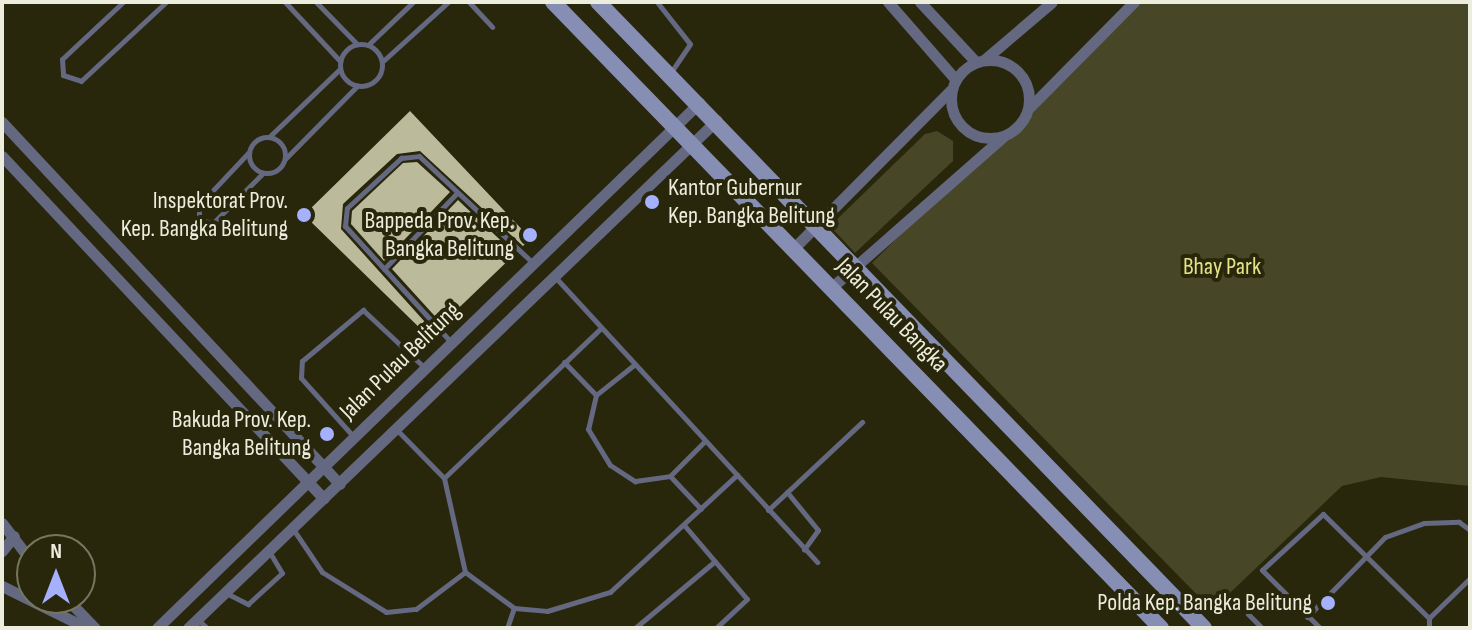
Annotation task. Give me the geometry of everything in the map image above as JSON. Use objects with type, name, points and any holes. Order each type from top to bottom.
[{"type":"main road","name":"Jalan Pulau Bangka","points":[[553,2],[795,247],[831,288],[1161,628]]},
{"type":"main road","name":"Jalan Pulau Bangka","points":[[598,2],[717,120],[816,227],[1204,628]]},
{"type":"street","points":[[888,2],[954,85],[953,112],[967,131],[1004,135]]},
{"type":"street","points":[[920,2],[980,61],[1019,72],[1029,108]]},
{"type":"street","points":[[795,247],[954,85],[1052,2]]},
{"type":"street","points":[[831,288],[1004,135],[1134,2]]},
{"type":"street","name":"Jalan Pulau Belitung","points":[[157,628],[699,103]]},
{"type":"street","name":"Jalan Pulau Belitung","points":[[192,623],[556,278],[717,120]]},
{"type":"street","points":[[2,122],[340,484]]},
{"type":"street","points":[[2,156],[324,499]]},
{"type":"street","points":[[2,523],[16,539]]},
{"type":"street","points":[[2,551],[14,536]]},
{"type":"street","points":[[2,586],[87,628]]},
{"type":"lane","points":[[123,2],[62,59],[63,75],[81,81],[166,2]]},
{"type":"lane","points":[[285,2],[340,61],[340,69],[357,86]]},
{"type":"lane","points":[[316,2],[357,44]]},
{"type":"lane","points":[[340,61],[357,44],[369,44],[413,2]]},
{"type":"lane","points":[[340,69],[268,138],[249,152],[199,205],[199,220],[213,223],[263,173],[284,159],[357,86],[373,83],[383,61],[448,2]]},
{"type":"lane","points":[[469,2],[492,27]]},
{"type":"lane","points":[[657,2],[690,44],[670,74]]},
{"type":"lane","points":[[369,44],[383,61]]},
{"type":"lane","points":[[268,138],[282,146],[284,159]]},
{"type":"lane","points":[[249,152],[263,173]]},
{"type":"lane","points":[[450,341],[345,226],[347,208],[410,155],[457,193],[533,263]]},
{"type":"lane","points":[[384,269],[457,193]]},
{"type":"lane","points":[[556,278],[817,562]]},
{"type":"lane","points":[[354,437],[301,378],[302,361],[363,310],[424,367]]},
{"type":"lane","points":[[444,478],[601,328]]},
{"type":"lane","points":[[564,362],[596,395]]},
{"type":"lane","points":[[635,364],[596,395],[588,429],[610,465],[635,481],[670,476],[705,441]]},
{"type":"lane","points":[[768,510],[862,422]]},
{"type":"lane","points":[[396,429],[444,478],[454,549],[465,572],[514,608],[578,607],[610,592],[737,475]]},
{"type":"lane","points":[[670,476],[701,509]]},
{"type":"lane","points":[[787,492],[818,530],[804,549]]},
{"type":"lane","points":[[1320,628],[1266,582],[1267,564],[1323,514],[1429,618],[1429,628]]},
{"type":"lane","points":[[1459,522],[1470,530]]},
{"type":"lane","points":[[1307,617],[1367,555],[1402,529],[1470,523]]},
{"type":"lane","points":[[684,525],[747,599],[716,628]]},
{"type":"lane","points":[[293,528],[322,572],[386,612],[416,609],[465,572]]},
{"type":"lane","points":[[225,592],[248,604],[282,573],[268,551]]},
{"type":"lane","points":[[635,628],[715,561]]},
{"type":"lane","points":[[1429,618],[1470,578]]},
{"type":"lane","points":[[507,628],[514,608]]},
{"type":"lane","points":[[1248,614],[1262,628]]},
{"type":"lane","points":[[192,623],[207,628]]},
{"type":"green space","name":"Bhay Park","points":[[1136,2],[1470,2],[1470,486],[1381,477],[1342,486],[1212,610],[872,263]]},
{"type":"green space","points":[[937,131],[953,141],[953,161],[855,253],[830,226],[925,134]]},
{"type":"building","points":[[410,111],[531,239],[523,246],[420,151],[397,154],[343,204],[341,229],[434,332],[429,337],[304,215]]},
{"type":"building","points":[[417,162],[450,192],[384,261],[351,224],[352,211],[403,163]]},
{"type":"building","points":[[458,200],[515,254],[442,324],[392,269]]},
{"type":"place","name":"Kantor Gubernur Kep. Bangka Belitung","points":[[652,202]]},
{"type":"place","name":"Inspektorat Prov. Kep. Bangka Belitung","points":[[304,215]]},
{"type":"place","name":"Bappeda Prov. Kep. Bangka Belitung","points":[[530,235]]},
{"type":"place","name":"Bakuda Prov. Kep. Bangka Belitung","points":[[327,434]]},
{"type":"place","name":"Polda Kep. Bangka Belitung","points":[[1328,603]]}]
